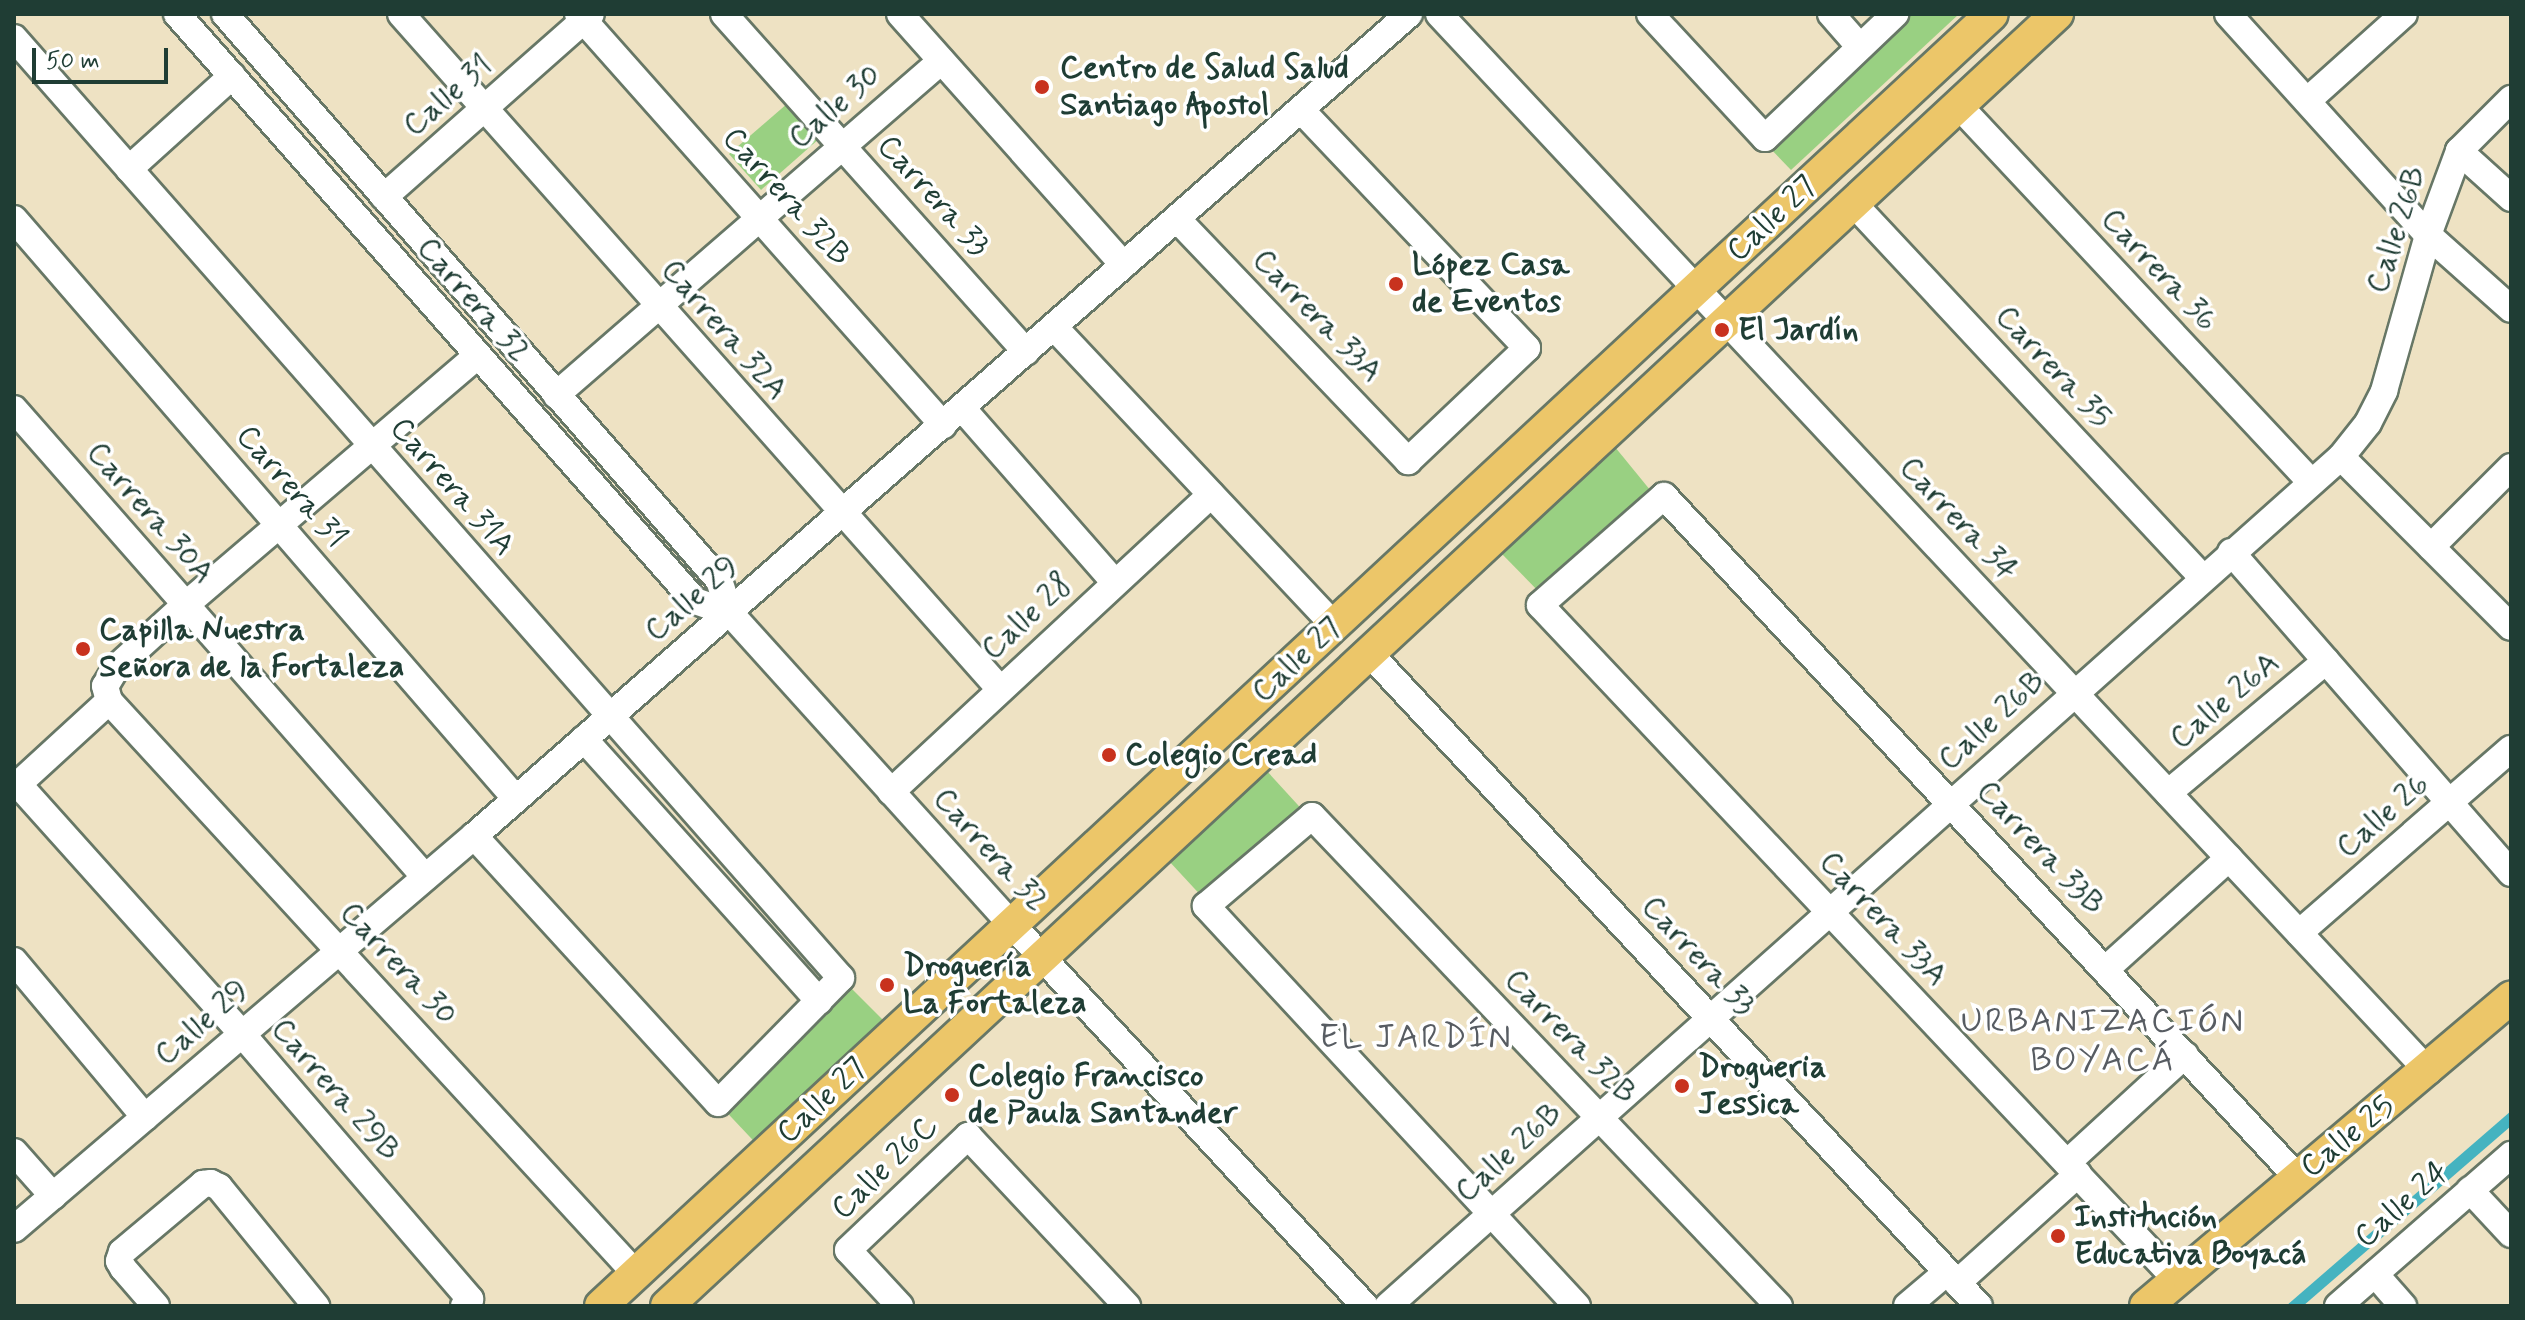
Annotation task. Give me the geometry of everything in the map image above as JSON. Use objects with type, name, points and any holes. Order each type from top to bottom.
[{"type":"main road","name":"Calle 27","points":[[601,1306],[1992,14]]},
{"type":"main road","name":"Calle 27","points":[[667,1306],[2057,14]]},
{"type":"main road","name":"Calle 25","points":[[2146,1306],[2511,998]]},
{"type":"street","name":"Carrera 32","points":[[177,14],[695,601],[730,613]]},
{"type":"street","name":"Carrera 32","points":[[225,14],[719,580],[730,613],[1012,925],[1365,1306]]},
{"type":"street","name":"Carrera 32A","points":[[401,14],[999,688]]},
{"type":"street","name":"Carrera 33","points":[[724,14],[1026,352]]},
{"type":"street","points":[[900,14],[1124,265]]},
{"type":"street","name":"Calle 29","points":[[14,1229],[474,836],[1409,14]]},
{"type":"street","name":"Carrera 34","points":[[1439,14],[2428,1071]]},
{"type":"street","points":[[1650,14],[1765,138],[1895,14]]},
{"type":"street","points":[[1831,14],[1860,47]]},
{"type":"street","points":[[2307,101],[2404,14]]},
{"type":"street","points":[[2230,15],[2428,235],[2511,309]]},
{"type":"street","name":"Calle 31","points":[[384,197],[485,110],[584,16]]},
{"type":"street","name":"Carrera 32B","points":[[584,16],[758,216],[1115,583]]},
{"type":"street","name":"Carrera 31A","points":[[14,38],[841,978],[819,1001]]},
{"type":"street","name":"Calle 30","points":[[556,395],[758,216],[941,61]]},
{"type":"street","points":[[129,169],[232,76]]},
{"type":"street","name":"Calle 26B","points":[[1388,1306],[1831,913],[2202,577],[2341,457],[2368,423],[2384,391],[2428,235],[2459,151],[2511,99]]},
{"type":"street","name":"Carrera 36","points":[[1959,106],[2310,481]]},
{"type":"street","name":"Carrera 33A","points":[[1177,219],[1408,461],[1527,348],[1301,110]]},
{"type":"street","points":[[2459,151],[2511,198]]},
{"type":"street","name":"Carrera 35","points":[[1853,203],[2202,577]]},
{"type":"street","name":"Carrera 31","points":[[14,219],[516,799]]},
{"type":"street","points":[[1054,327],[1334,625]]},
{"type":"street","points":[[16,786],[109,701],[105,686],[116,668],[370,444],[477,356]]},
{"type":"street","name":"Carrera 30A","points":[[14,409],[425,877]]},
{"type":"street","points":[[2341,457],[2511,627]]},
{"type":"street","points":[[2431,547],[2511,467]]},
{"type":"street","name":"Calle 28","points":[[891,792],[999,688],[1211,495]]},
{"type":"street","name":"Carrera 33A","points":[[1664,496],[1540,605],[2177,1280]]},
{"type":"street","name":"Carrera 33B","points":[[1664,496],[2298,1178]]},
{"type":"street","points":[[2231,552],[2511,873]]},
{"type":"street","name":"Carrera 33","points":[[1368,652],[1979,1306]]},
{"type":"street","name":"Calle 26A","points":[[2168,793],[2326,661]]},
{"type":"street","name":"Carrera 30","points":[[109,701],[636,1274]]},
{"type":"street","points":[[474,836],[718,1103],[819,1001],[584,739]]},
{"type":"street","name":"Calle 26","points":[[2299,933],[2511,749]]},
{"type":"street","name":"Carrera 29B","points":[[16,786],[242,1034],[467,1303]]},
{"type":"street","name":"Carrera 32B","points":[[1492,1214],[1206,906],[1312,816],[1600,1117],[1767,1302]]},
{"type":"street","points":[[2105,970],[2229,858]]},
{"type":"street","points":[[14,961],[145,1117]]},
{"type":"street","points":[[1907,1306],[1952,1277],[2072,1169],[2185,1055]]},
{"type":"street","name":"Calle 26C","points":[[900,1306],[848,1250],[968,1136],[1127,1306]]},
{"type":"street","points":[[14,1152],[53,1196]]},
{"type":"street","name":"Calle 24","points":[[2338,1306],[2511,1155]]},
{"type":"street","points":[[156,1306],[123,1268],[119,1261],[122,1252],[203,1184],[219,1187],[316,1306]]},
{"type":"street","points":[[2470,1190],[2511,1234]]},
{"type":"street","points":[[1492,1214],[1577,1306]]},
{"type":"street","points":[[2375,1274],[2403,1306]]},
{"type":"green space","points":[[1906,14],[1959,14],[1791,170],[1767,145]]},
{"type":"green space","points":[[788,103],[820,138],[761,190],[729,154]]},
{"type":"green space","points":[[1615,447],[1655,496],[1542,595],[1501,553]]},
{"type":"green space","points":[[1266,770],[1308,816],[1206,901],[1168,860]]},
{"type":"green space","points":[[841,978],[895,1032],[766,1154],[718,1103]]},
{"type":"water","points":[[2511,1111],[2511,1126],[2303,1306],[2286,1306]]},
{"type":"place","name":"Centro de Salud Salud Santiago Apostol","points":[[1042,87]]},
{"type":"place","name":"López Casa de Eventos","points":[[1396,284]]},
{"type":"place","name":"El Jardín","points":[[1722,330]]},
{"type":"place","name":"Capilla Nuestra Señora de la Fortaleza","points":[[83,649]]},
{"type":"place","name":"Colegio Cread","points":[[1109,755]]},
{"type":"place","name":"Droguería La Fortaleza","points":[[887,985]]},
{"type":"place","name":"Drogueria Jessica","points":[[1682,1086]]},
{"type":"place","name":"Colegio Francisco de Paula Santander","points":[[952,1095]]},
{"type":"place","name":"Institución Educativa Boyacá","points":[[2058,1236]]},
{"type":"district","name":"EL JARDÍN","points":[[1416,1038]]},
{"type":"district","name":"URBANIZACIÓN BOYACÁ","points":[[2103,1040]]}]
